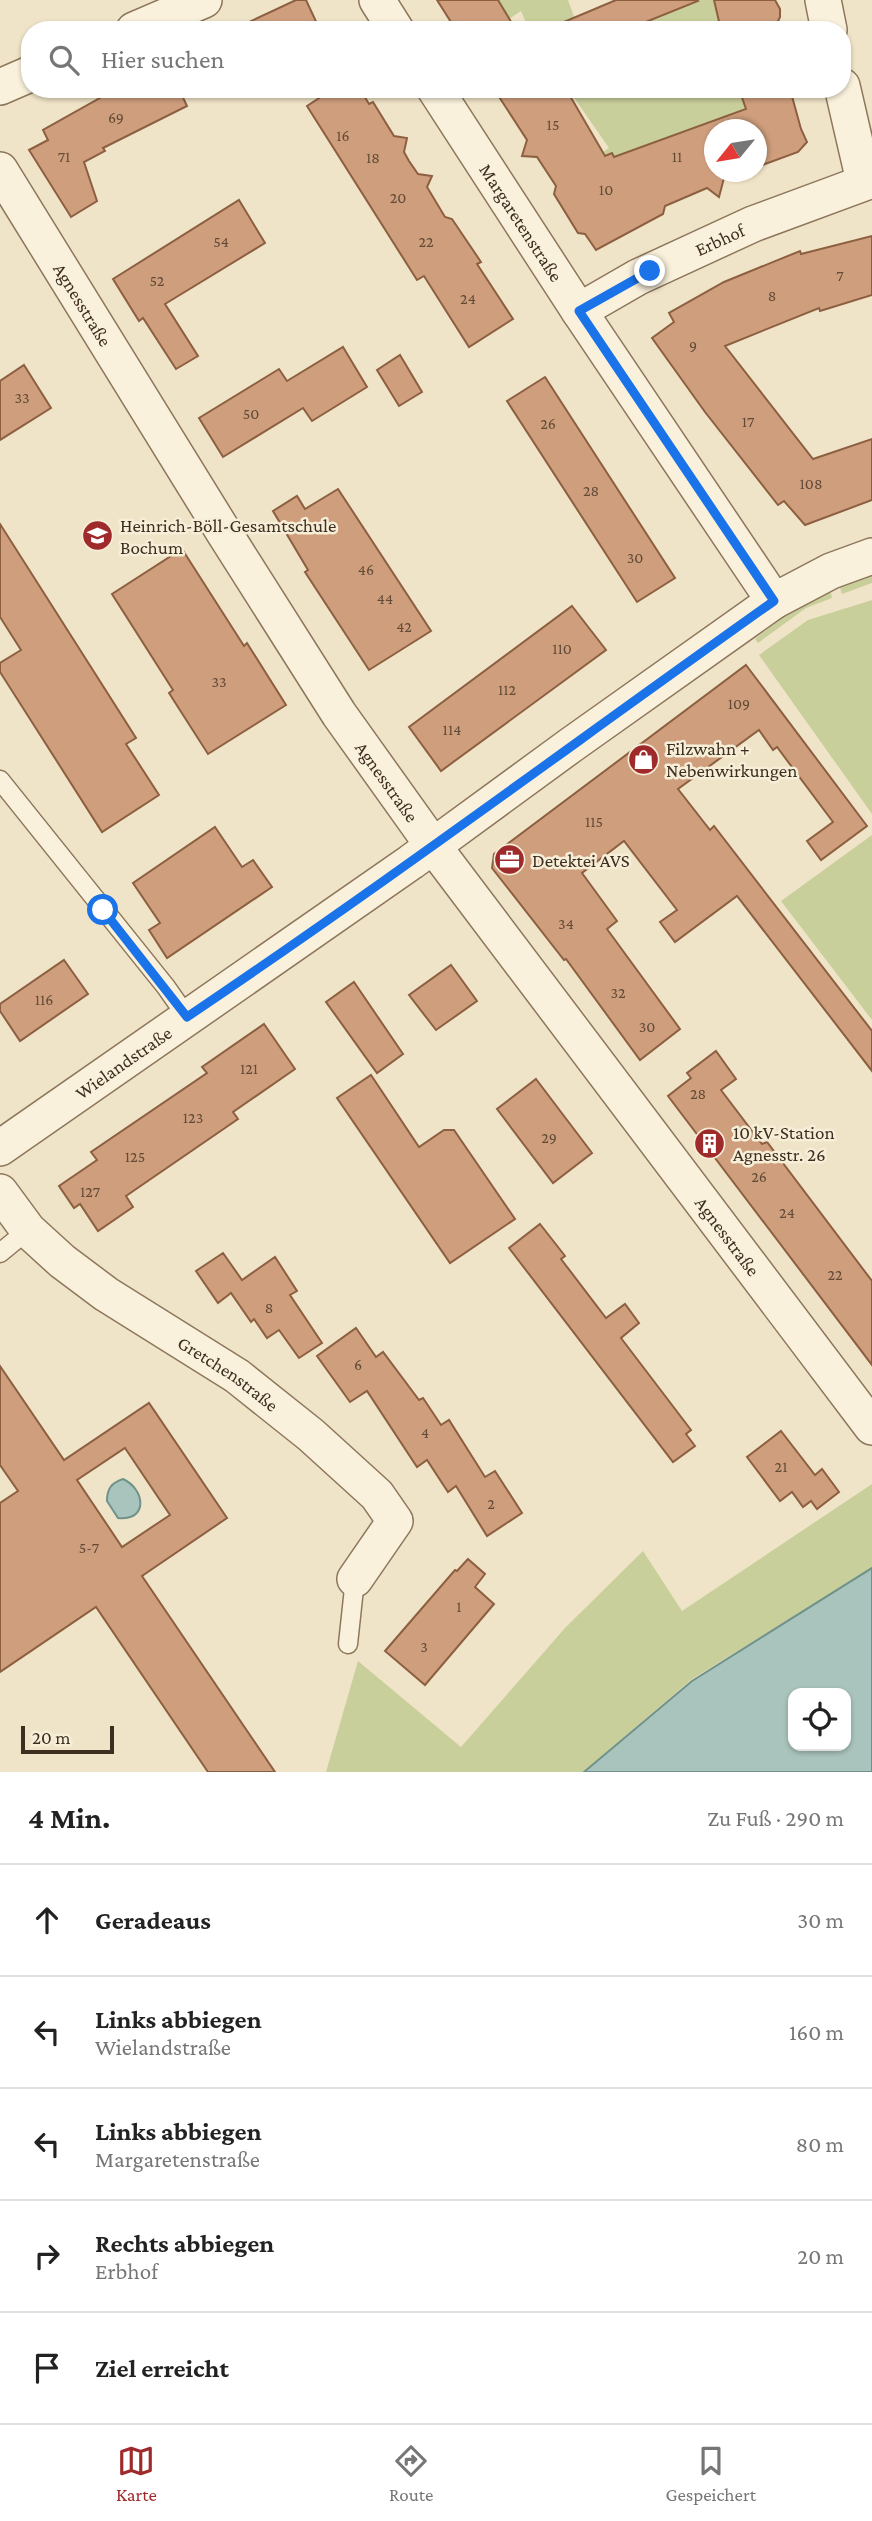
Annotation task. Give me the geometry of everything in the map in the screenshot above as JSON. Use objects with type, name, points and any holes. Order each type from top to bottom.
[{"type":"street","points":[[155,21],[204,0]]},
{"type":"street","points":[[377,0],[390,21]]},
{"type":"street","points":[[823,0],[828,21]]},
{"type":"street","points":[[0,87],[21,78]]},
{"type":"street","name":"Margaretenstraße","points":[[441,98],[579,311],[774,601]]},
{"type":"street","name":"Erbhof","points":[[579,311],[638,277],[743,228],[868,181],[845,98]]},
{"type":"street","name":"Agnesstraße","points":[[0,170],[339,714],[434,847],[872,1427]]},
{"type":"street","name":"Wielandstraße","points":[[0,1148],[434,847],[571,745],[774,601],[831,571],[872,556]]},
{"type":"street","name":"Gretchenstraße","points":[[0,1192],[29,1230],[61,1261],[106,1294],[237,1376],[311,1434],[377,1495],[395,1521],[355,1579]]},
{"type":"lane","points":[[0,780],[5,800],[166,987],[187,1017]]},
{"type":"lane","points":[[0,1253],[29,1230]]},
{"type":"lane","points":[[348,1644],[355,1579]]},
{"type":"green space","points":[[498,0],[568,0],[576,21],[525,21],[521,11],[509,19]]},
{"type":"green space","points":[[656,0],[714,0],[719,21],[635,21]]},
{"type":"green space","points":[[574,98],[742,98],[746,109],[719,119],[704,119],[704,124],[637,149],[614,179],[600,154],[609,148]]},
{"type":"green space","points":[[872,572],[872,583],[842,594],[839,584]]},
{"type":"green space","points":[[830,588],[832,598],[806,608],[758,643],[755,639],[808,598]]},
{"type":"green space","points":[[872,600],[872,814],[759,655],[808,620]]},
{"type":"green space","points":[[872,835],[872,1020],[781,901]]},
{"type":"green space","points":[[872,1484],[872,1568],[692,1679],[583,1772],[326,1772],[358,1661],[461,1747],[565,1628],[643,1551],[682,1611]]},
{"type":"water","points":[[123,1479],[136,1490],[140,1503],[135,1515],[118,1518],[107,1497],[115,1482]]},
{"type":"water","points":[[872,1568],[872,1772],[584,1772],[692,1681]]},
{"type":"building","points":[[296,0],[306,0],[316,21],[251,21]]},
{"type":"building","points":[[437,0],[498,0],[511,21],[450,21]]},
{"type":"building","points":[[616,0],[698,1],[648,21],[566,21]]},
{"type":"building","points":[[714,0],[775,0],[780,9],[778,21],[719,21]]},
{"type":"building","points":[[100,98],[183,98],[187,106],[103,148],[105,151],[84,162],[97,201],[71,217],[29,150],[48,140],[43,130]]},
{"type":"building","points":[[319,98],[365,98],[369,104],[373,102],[394,136],[407,138],[404,152],[418,174],[432,176],[427,187],[445,217],[452,219],[481,262],[477,264],[513,319],[469,347],[424,276],[417,280],[307,106]]},
{"type":"building","points":[[500,98],[571,98],[605,156],[612,153],[614,157],[704,124],[704,182],[723,182],[719,197],[707,188],[665,206],[663,214],[596,250],[585,234],[578,233],[554,194],[556,186],[537,157],[522,156],[527,140]]},
{"type":"building","points":[[742,98],[792,98],[807,142],[798,152],[767,163],[767,119],[718,119],[746,109]]},
{"type":"building","points":[[239,200],[265,243],[165,304],[198,356],[176,369],[143,318],[139,321],[113,279]]},
{"type":"building","points":[[872,236],[872,295],[820,311],[819,308],[725,346],[813,459],[872,439],[872,500],[805,525],[784,501],[778,505],[705,412],[652,338],[674,322],[669,313],[724,282],[800,251],[801,254]]},
{"type":"building","points":[[343,347],[367,387],[312,421],[303,408],[223,457],[199,418],[279,369],[287,381]]},
{"type":"building","points":[[400,355],[422,392],[399,406],[377,370]]},
{"type":"building","points":[[24,365],[51,408],[0,440],[0,381]]},
{"type":"building","points":[[545,377],[675,578],[637,602],[507,401]]},
{"type":"building","points":[[338,489],[431,631],[369,670],[305,572],[308,570],[273,511],[297,496],[305,509]]},
{"type":"building","points":[[0,524],[136,738],[126,744],[159,795],[102,832],[0,672],[0,663],[21,650],[0,617]]},
{"type":"building","points":[[182,549],[244,646],[247,643],[286,705],[208,754],[169,693],[173,690],[112,594]]},
{"type":"building","points":[[572,606],[606,650],[441,771],[409,727]]},
{"type":"building","points":[[746,665],[867,826],[821,860],[807,841],[833,822],[777,747],[773,750],[759,730],[678,789],[710,830],[714,826],[872,1031],[872,1071],[737,896],[675,942],[660,922],[677,910],[624,841],[582,873],[617,921],[607,929],[680,1029],[640,1060],[566,959],[564,960],[492,868],[494,854]]},
{"type":"building","points":[[215,827],[242,867],[253,860],[272,887],[167,958],[149,930],[160,923],[133,883]]},
{"type":"building","points":[[64,960],[88,994],[20,1041],[0,1011],[0,1004]]},
{"type":"building","points":[[451,965],[477,1001],[436,1030],[409,995]]},
{"type":"building","points":[[354,982],[403,1054],[377,1073],[326,1002]]},
{"type":"building","points":[[264,1024],[295,1069],[233,1112],[238,1119],[126,1196],[133,1207],[98,1231],[80,1204],[74,1208],[59,1186],[97,1160],[91,1152],[207,1073],[202,1067]]},
{"type":"building","points":[[716,1051],[736,1079],[721,1090],[762,1144],[767,1142],[872,1281],[872,1365],[668,1096],[691,1078],[687,1073]]},
{"type":"building","points":[[371,1075],[419,1147],[444,1130],[454,1130],[515,1219],[450,1263],[337,1098]]},
{"type":"building","points":[[536,1079],[592,1153],[553,1183],[497,1109]]},
{"type":"building","points":[[540,1224],[565,1256],[561,1259],[606,1318],[625,1304],[639,1323],[621,1338],[691,1430],[686,1434],[695,1446],[673,1462],[509,1248]]},
{"type":"building","points":[[223,1253],[242,1280],[275,1257],[297,1291],[290,1295],[322,1343],[299,1358],[279,1330],[267,1338],[254,1319],[251,1322],[231,1293],[218,1303],[196,1271]]},
{"type":"building","points":[[356,1328],[376,1357],[383,1352],[419,1400],[423,1398],[441,1425],[449,1420],[485,1477],[495,1471],[522,1513],[487,1536],[456,1486],[448,1492],[427,1460],[417,1467],[367,1391],[350,1402],[317,1356]]},
{"type":"building","points":[[0,1366],[64,1460],[149,1403],[227,1518],[142,1576],[275,1772],[208,1772],[96,1607],[0,1672],[0,1503],[18,1491],[0,1465]],"holes":[[[125,1448],[170,1515],[122,1547],[77,1480]]]},
{"type":"building","points":[[781,1431],[815,1475],[822,1469],[839,1492],[817,1509],[811,1501],[803,1507],[792,1492],[780,1501],[747,1457]]},
{"type":"building","points":[[468,1559],[485,1574],[475,1587],[494,1604],[425,1685],[385,1651],[455,1570]]},
{"type":"place","name":"Heinrich-Böll-Gesamtschule Bochum","points":[[97,536]]},
{"type":"place","name":"Filzwahn + Nebenwirkungen","points":[[643,759]]},
{"type":"place","name":"Detektei AVS","points":[[509,860]]},
{"type":"place","name":"10 kV-Station Agnesstr. 26","points":[[710,1143]]},
{"type":"route","points":[[103,910],[187,1017],[434,847],[571,745],[774,601],[579,311],[650,271]]}]
